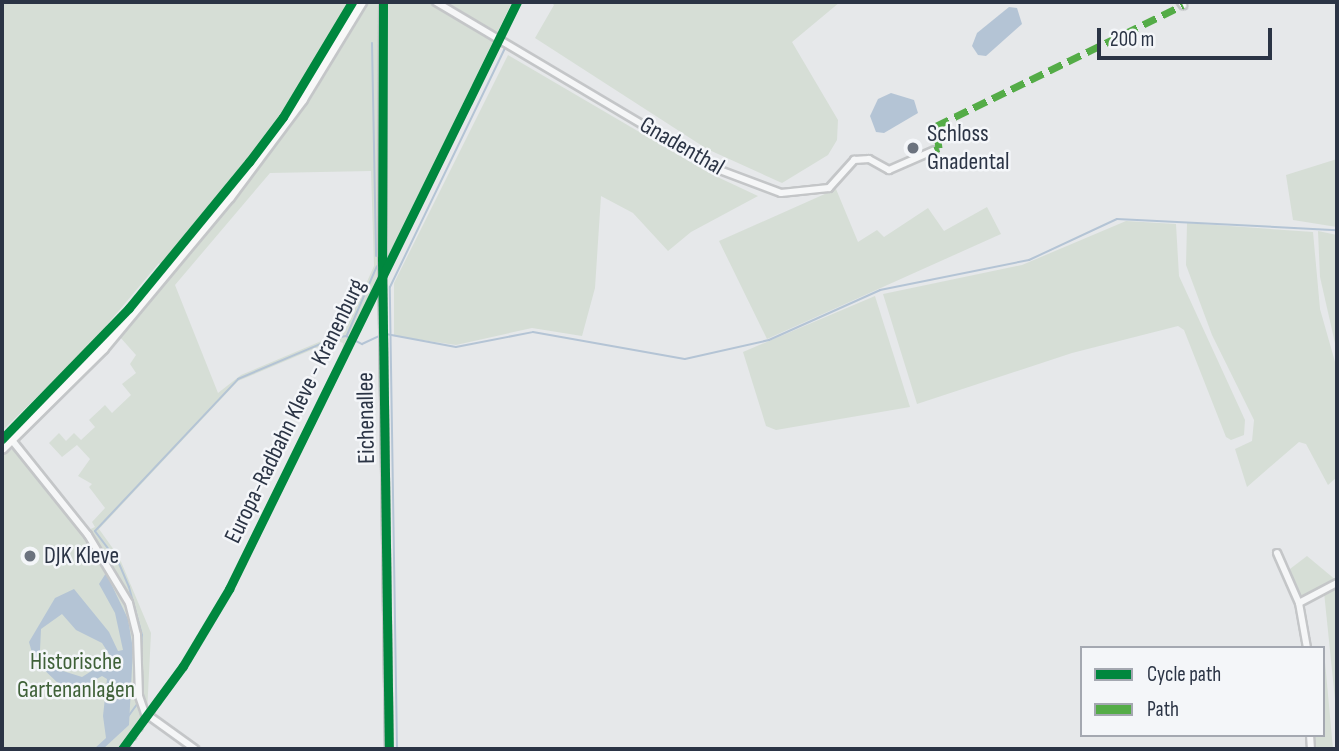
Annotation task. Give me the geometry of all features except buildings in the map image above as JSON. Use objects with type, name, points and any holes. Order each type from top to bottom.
[{"type":"main road","points":[[2,448],[103,348],[229,197],[302,99],[361,2]]},
{"type":"street","name":"Eichenallee","points":[[383,2],[389,749]]},
{"type":"street","name":"Gnadenthal","points":[[436,2],[717,169],[781,193],[829,188],[855,160],[869,159],[889,170],[935,150]]},
{"type":"street","points":[[11,439],[88,535],[130,603],[137,635],[139,696],[145,713],[195,749]]},
{"type":"street","points":[[1276,552],[1299,603],[1307,646]]},
{"type":"street","points":[[1299,603],[1337,583]]},
{"type":"green space","name":"Historische Gartenanlagen","points":[[2,2],[512,2],[342,354],[343,343],[335,340],[238,381],[99,529],[119,557],[151,633],[147,713],[120,749],[2,749],[2,456],[13,449],[84,532],[95,527],[92,522],[105,508],[89,487],[92,484],[78,476],[90,459],[77,445],[62,457],[49,443],[59,433],[66,441],[74,433],[81,440],[95,427],[89,420],[105,405],[112,413],[131,395],[122,384],[136,373],[130,364],[136,355],[119,336],[170,277],[159,263],[90,345],[2,431]],"holes":[[[371,171],[374,266],[345,331],[241,375],[218,393],[175,285],[270,173]]]},
{"type":"green space","points":[[551,2],[840,2],[792,42],[838,120],[837,140],[828,155],[782,183],[707,149],[535,38],[554,5]]},
{"type":"green space","points":[[508,55],[711,174],[758,196],[691,232],[668,251],[633,213],[601,196],[595,288],[582,336],[532,328],[456,345],[394,336],[394,283]]},
{"type":"green space","points":[[1337,159],[1337,227],[1293,220],[1286,175]]},
{"type":"green space","points":[[836,189],[858,242],[877,230],[884,237],[928,208],[944,231],[987,207],[1001,234],[767,339],[719,241]]},
{"type":"green space","points":[[1126,221],[1176,224],[1179,276],[1245,420],[1244,435],[1231,440],[1226,437],[1184,330],[1178,326],[1072,353],[917,404],[883,294],[1022,265]]},
{"type":"green space","points":[[1187,223],[1313,232],[1320,309],[1337,369],[1337,477],[1328,485],[1306,444],[1299,442],[1247,487],[1235,449],[1252,441],[1254,420],[1212,335],[1186,265]]},
{"type":"green space","points":[[1318,231],[1337,235],[1337,352],[1320,277]]},
{"type":"green space","points":[[875,296],[910,407],[776,430],[766,426],[743,352]]},
{"type":"green space","points":[[1307,556],[1337,581],[1301,599],[1286,572]]},
{"type":"green space","points":[[1337,586],[1337,719],[1324,592]]},
{"type":"green space","points":[[1325,662],[1333,749],[1314,749],[1313,737],[1325,737]]},
{"type":"water","points":[[1009,7],[1017,8],[1022,24],[986,56],[978,55],[972,46],[977,33]]},
{"type":"water","points":[[891,93],[914,100],[918,113],[884,133],[876,132],[870,116],[878,99]]},
{"type":"water","points":[[106,573],[128,619],[133,649],[129,725],[103,749],[94,749],[106,738],[103,716],[107,679],[102,676],[73,692],[62,687],[34,660],[29,642],[55,598],[74,589],[109,632],[118,651],[123,650],[115,613],[99,584]],"holes":[[[62,614],[76,630],[102,643],[109,654],[106,662],[82,677],[47,666],[40,650],[41,629]]]},
{"type":"waterway","points":[[372,43],[376,256]]},
{"type":"waterway","points":[[397,749],[390,287],[505,48]]},
{"type":"waterway","points":[[386,334],[456,347],[533,332],[685,359],[769,340],[880,290],[1029,260],[1117,219],[1337,230]]},
{"type":"waterway","points":[[347,335],[377,266]]},
{"type":"waterway","points":[[332,339],[346,336],[362,344],[381,335]]},
{"type":"waterway","points":[[141,659],[142,635],[129,587],[119,563],[95,531],[238,379],[325,342]]},
{"type":"waterway","points":[[127,718],[137,704]]},
{"type":"railway","points":[[129,749],[192,659],[235,586],[521,2]]},
{"type":"marked path","points":[[935,150],[939,148],[936,126],[1183,5]]},
{"type":"cycle path","points":[[2,439],[129,308],[249,162],[283,117],[352,2]]},
{"type":"cycle path","name":"Europa-Radbahn Kleve - Kranenburg","points":[[383,2],[382,259],[389,749]]},
{"type":"cycle path","name":"Europa-Radbahn Kleve - Kranenburg","points":[[122,749],[183,666],[229,589],[517,2]]},
{"type":"place","name":"Schloss Gnadental","points":[[913,148]]},
{"type":"place","name":"DJK Kleve","points":[[30,556]]}]
